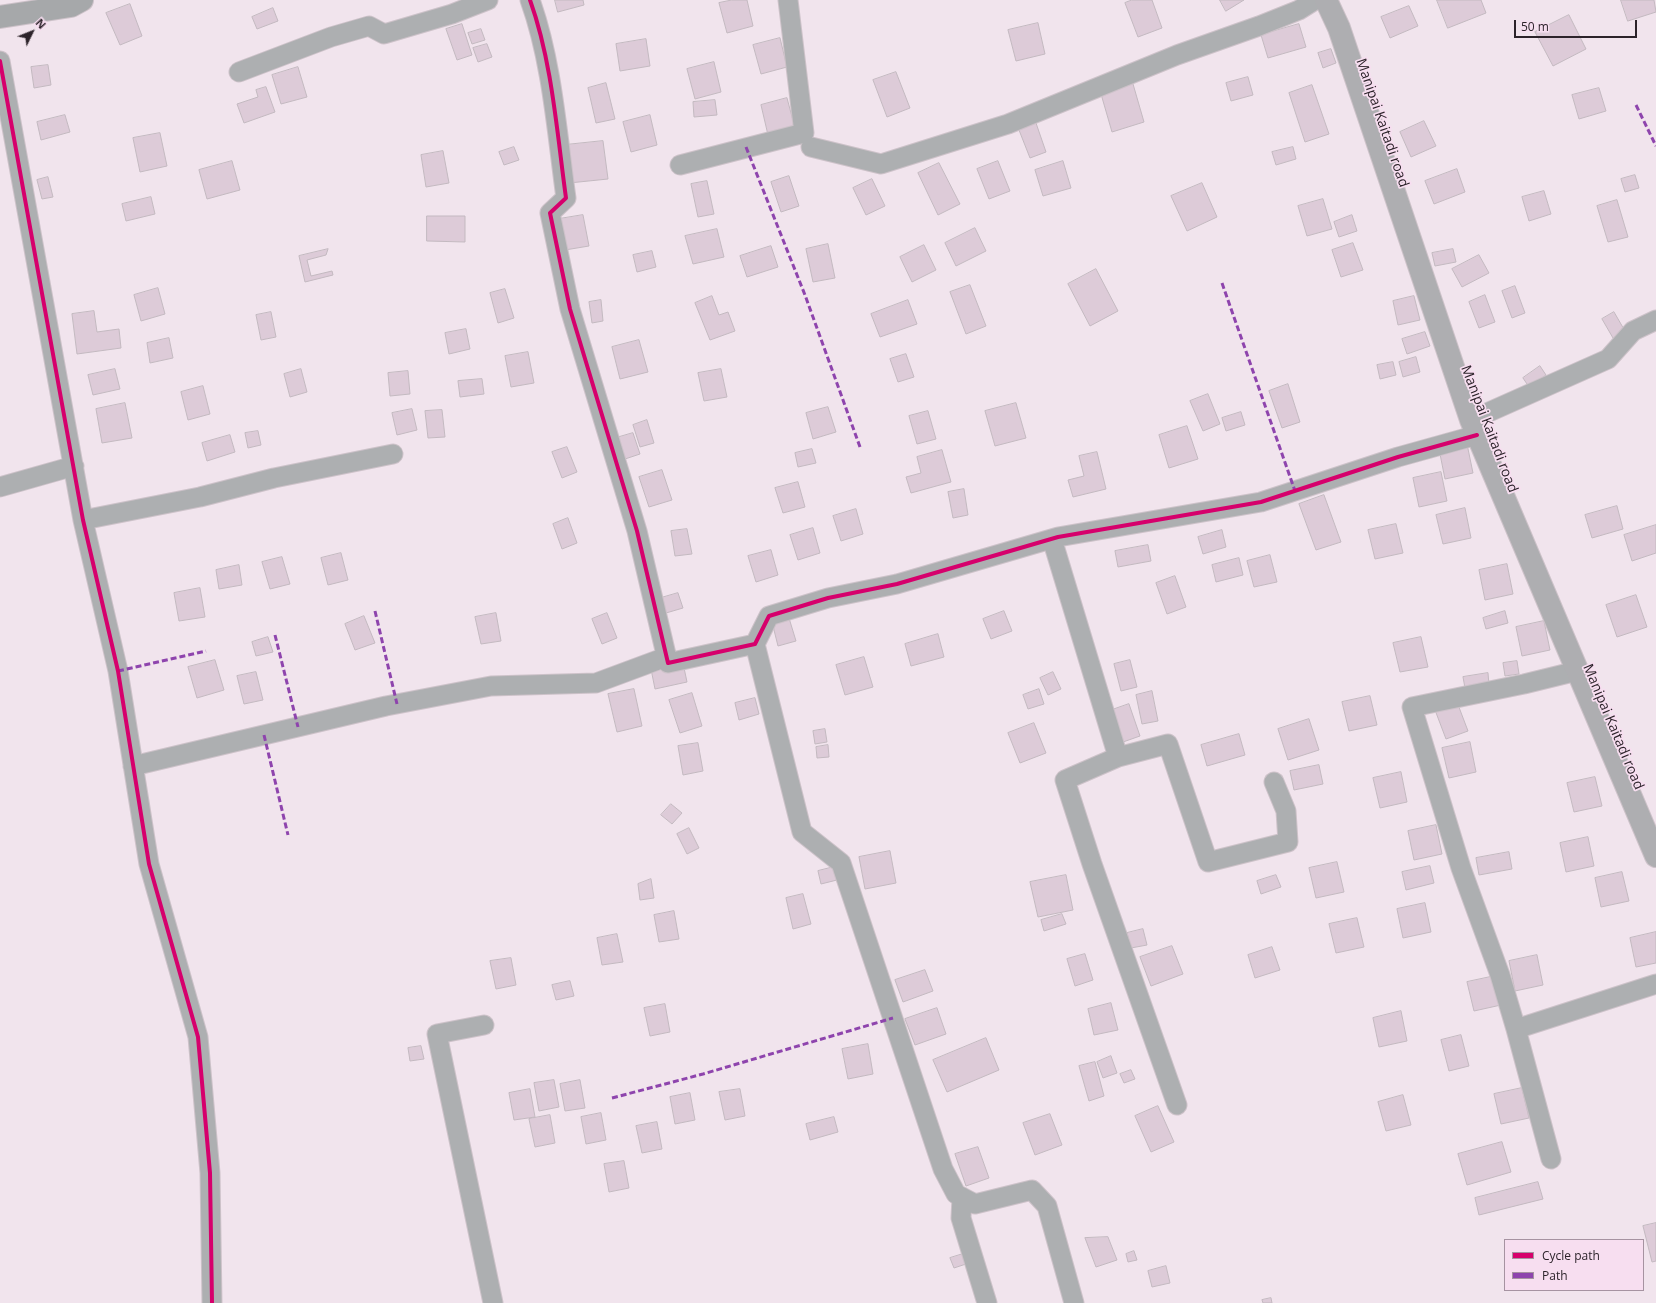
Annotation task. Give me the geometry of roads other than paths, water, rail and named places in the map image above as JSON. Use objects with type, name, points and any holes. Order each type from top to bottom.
[{"type":"main road","points":[[0,17],[71,6],[82,0]]},
{"type":"main road","name":"Manipai Kaitadi road","points":[[1326,0],[1339,28],[1474,428],[1656,856]]},
{"type":"street","points":[[239,72],[331,37],[369,26],[384,34],[452,14],[488,0]]},
{"type":"street","points":[[530,0],[539,26],[554,107],[566,198],[550,213],[551,220],[570,310],[637,531],[668,663],[754,644]]},
{"type":"street","points":[[680,165],[804,133],[788,0]]},
{"type":"street","points":[[811,147],[881,164],[888,162],[1008,124],[1177,54],[1259,26],[1299,10],[1315,0]]},
{"type":"street","points":[[0,61],[83,520],[118,671],[149,864],[198,1037],[210,1173],[212,1303]]},
{"type":"street","points":[[1074,1303],[1048,1206],[1032,1190],[975,1204],[956,1194],[943,1169],[841,863],[802,832],[754,644],[769,616],[828,598],[897,584],[1052,539],[1261,502],[1398,457],[1474,428],[1608,359],[1633,331],[1656,320]]},
{"type":"street","points":[[83,520],[200,497],[274,478],[393,454]]},
{"type":"street","points":[[0,487],[74,466]]},
{"type":"street","points":[[1052,539],[1118,756]]},
{"type":"street","points":[[133,766],[386,706],[491,686],[596,683],[666,657]]},
{"type":"street","points":[[1551,1159],[1500,974],[1461,868],[1412,706],[1524,684],[1577,671]]},
{"type":"street","points":[[1177,1105],[1095,872],[1065,780],[1118,756],[1168,744],[1208,862],[1288,842],[1286,811],[1274,782]]},
{"type":"street","points":[[1516,1029],[1656,984]]},
{"type":"street","points":[[484,1025],[437,1034],[493,1303]]},
{"type":"street","points":[[962,1197],[961,1218],[987,1303]]}]
